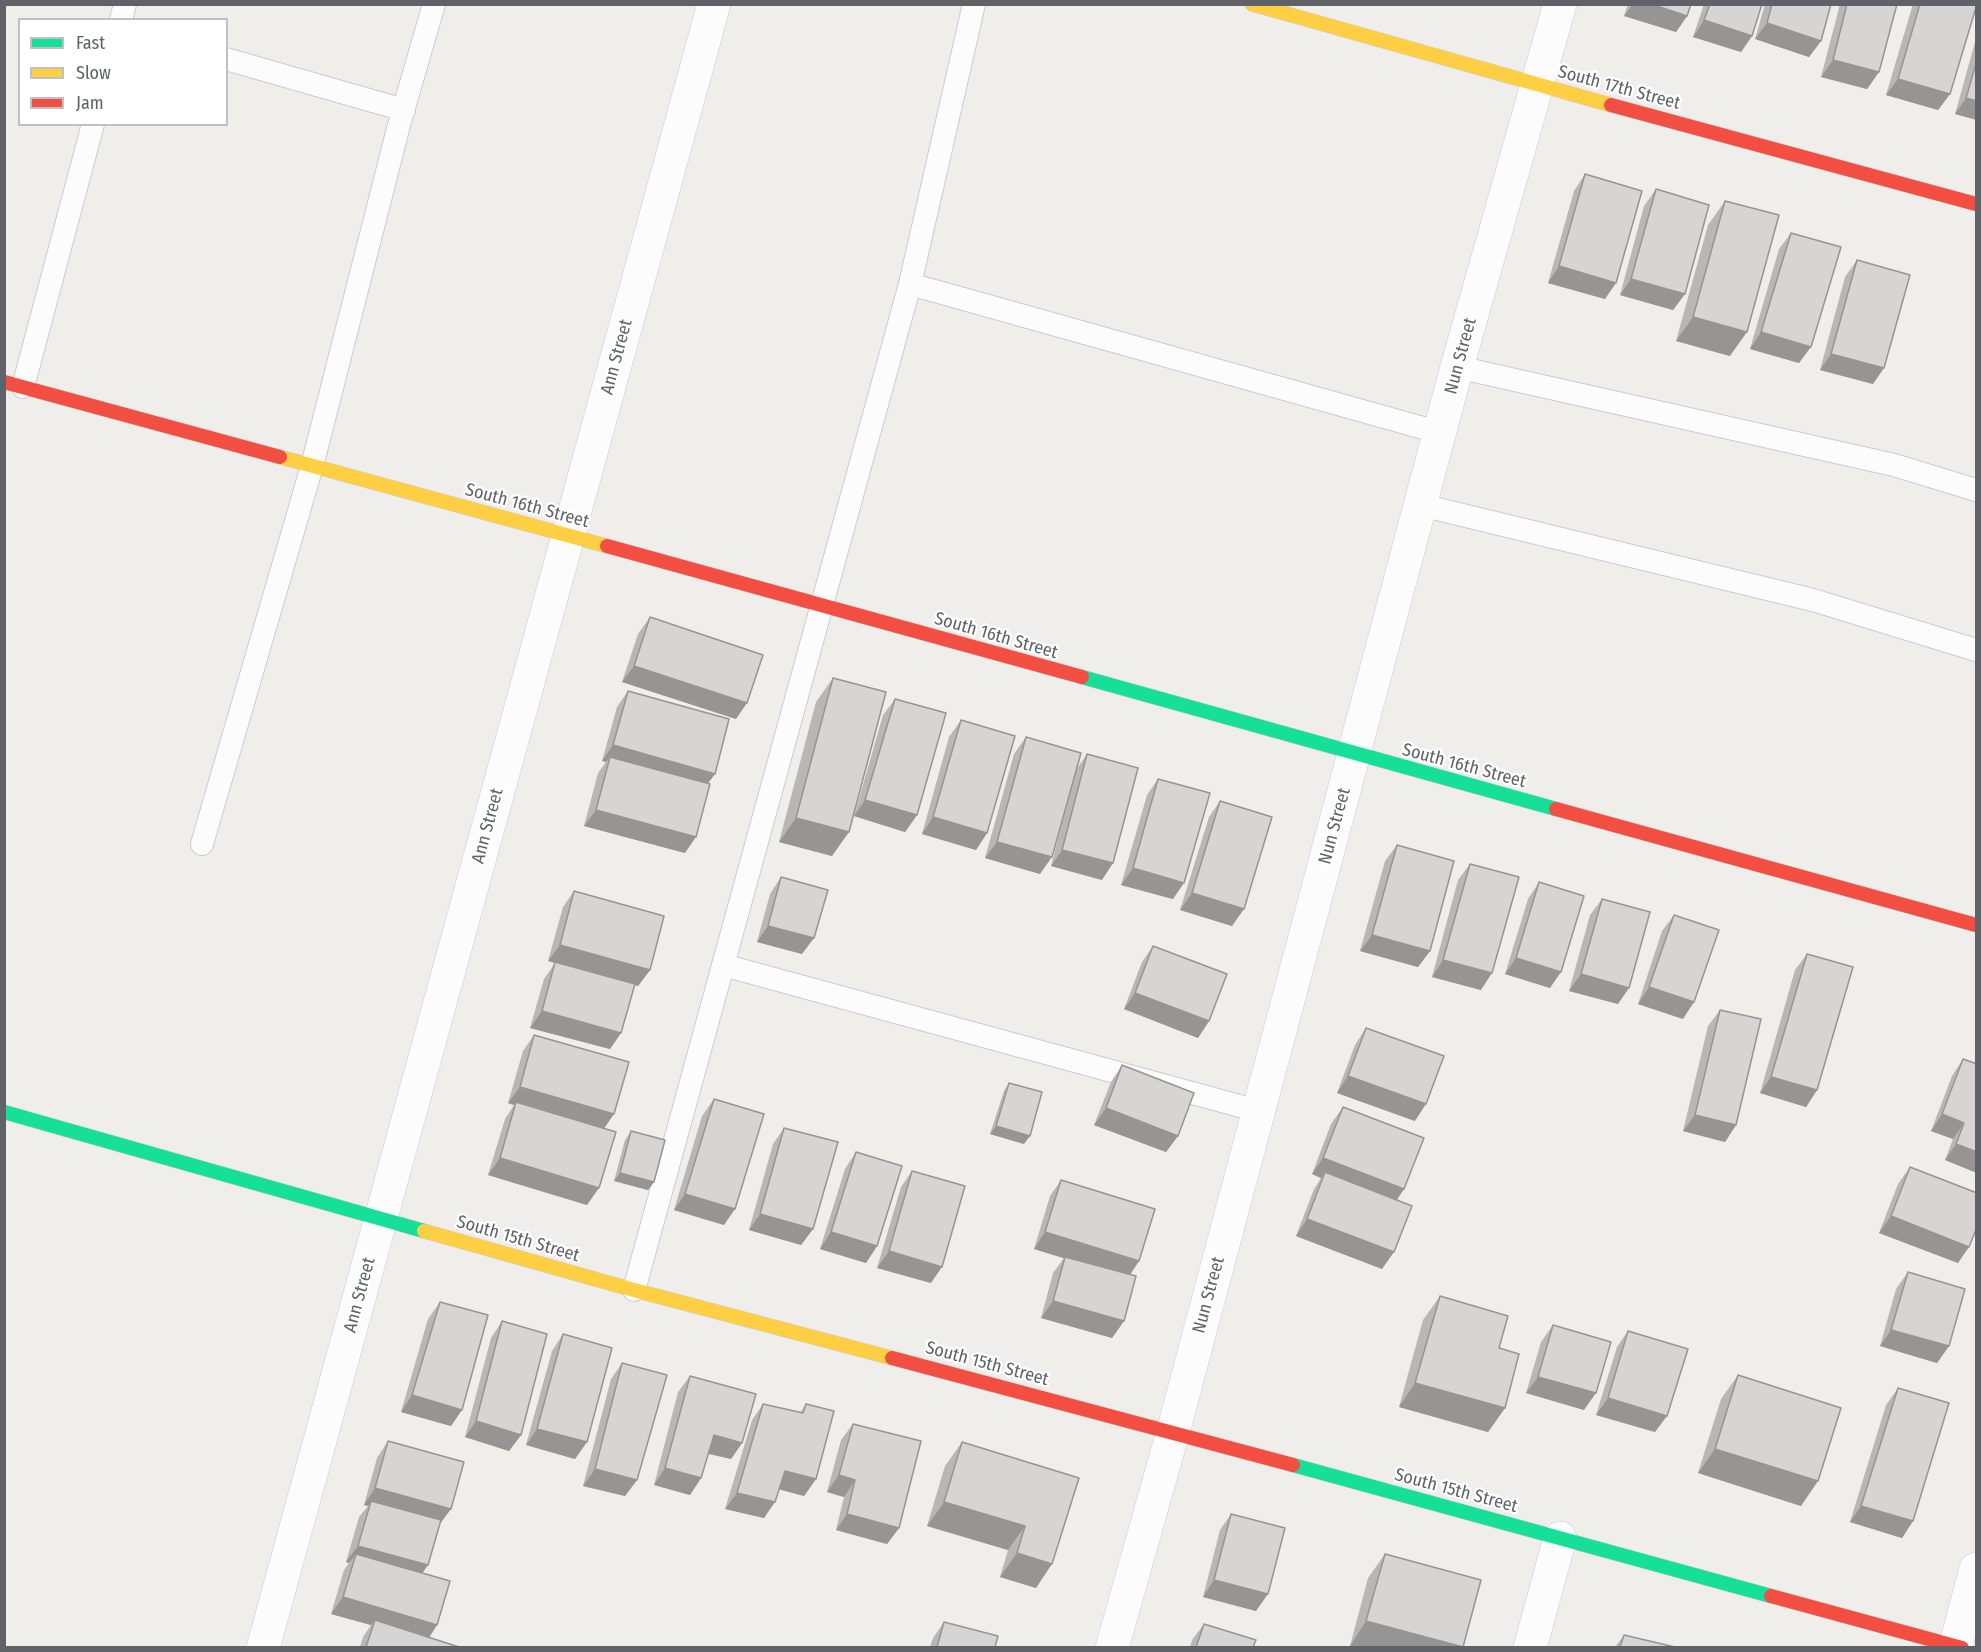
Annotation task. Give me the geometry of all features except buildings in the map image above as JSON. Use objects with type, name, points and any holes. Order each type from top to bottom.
[{"type":"main road","name":"South 17th Street","points":[[1252,4],[1537,85],[1977,204]]},
{"type":"main road","name":"South 16th Street","points":[[14,385],[1977,925]]},
{"type":"main road","name":"South 15th Street","points":[[4,1112],[634,1290],[1173,1432],[1958,1647]]},
{"type":"street","name":"Ann Street","points":[[263,1647],[714,4]]},
{"type":"street","name":"Nun Street","points":[[1112,1647],[1173,1432],[1457,367],[1560,4]]},
{"type":"street","points":[[1530,1647],[1560,1538]]},
{"type":"street","points":[[1958,1647],[1977,1569]]},
{"type":"lane","points":[[202,843],[312,466],[404,110],[434,4]]},
{"type":"lane","points":[[634,1290],[910,284],[974,4]]},
{"type":"lane","points":[[228,60],[404,110]]},
{"type":"lane","points":[[14,385],[92,126]]},
{"type":"lane","points":[[910,284],[1441,432]]},
{"type":"lane","points":[[1457,367],[1894,465],[1977,490]]},
{"type":"lane","points":[[1421,505],[1813,600],[1977,650]]},
{"type":"lane","points":[[723,965],[1258,1111]]},
{"type":"traffic: fast","points":[[1082,677],[1556,809]]},
{"type":"traffic: fast","points":[[4,1112],[424,1231]]},
{"type":"traffic: fast","points":[[1293,1465],[1771,1596]]},
{"type":"traffic: slow","points":[[1252,4],[1611,105]]},
{"type":"traffic: slow","points":[[280,457],[607,546]]},
{"type":"traffic: slow","points":[[424,1231],[634,1290],[892,1358]]},
{"type":"traffic: jam","points":[[1611,105],[1976,204]]},
{"type":"traffic: jam","points":[[4,382],[280,457]]},
{"type":"traffic: jam","points":[[607,546],[1082,677]]},
{"type":"traffic: jam","points":[[1556,809],[1976,925]]},
{"type":"traffic: jam","points":[[892,1358],[1293,1465]]},
{"type":"traffic: jam","points":[[1771,1596],[1962,1648]]}]
